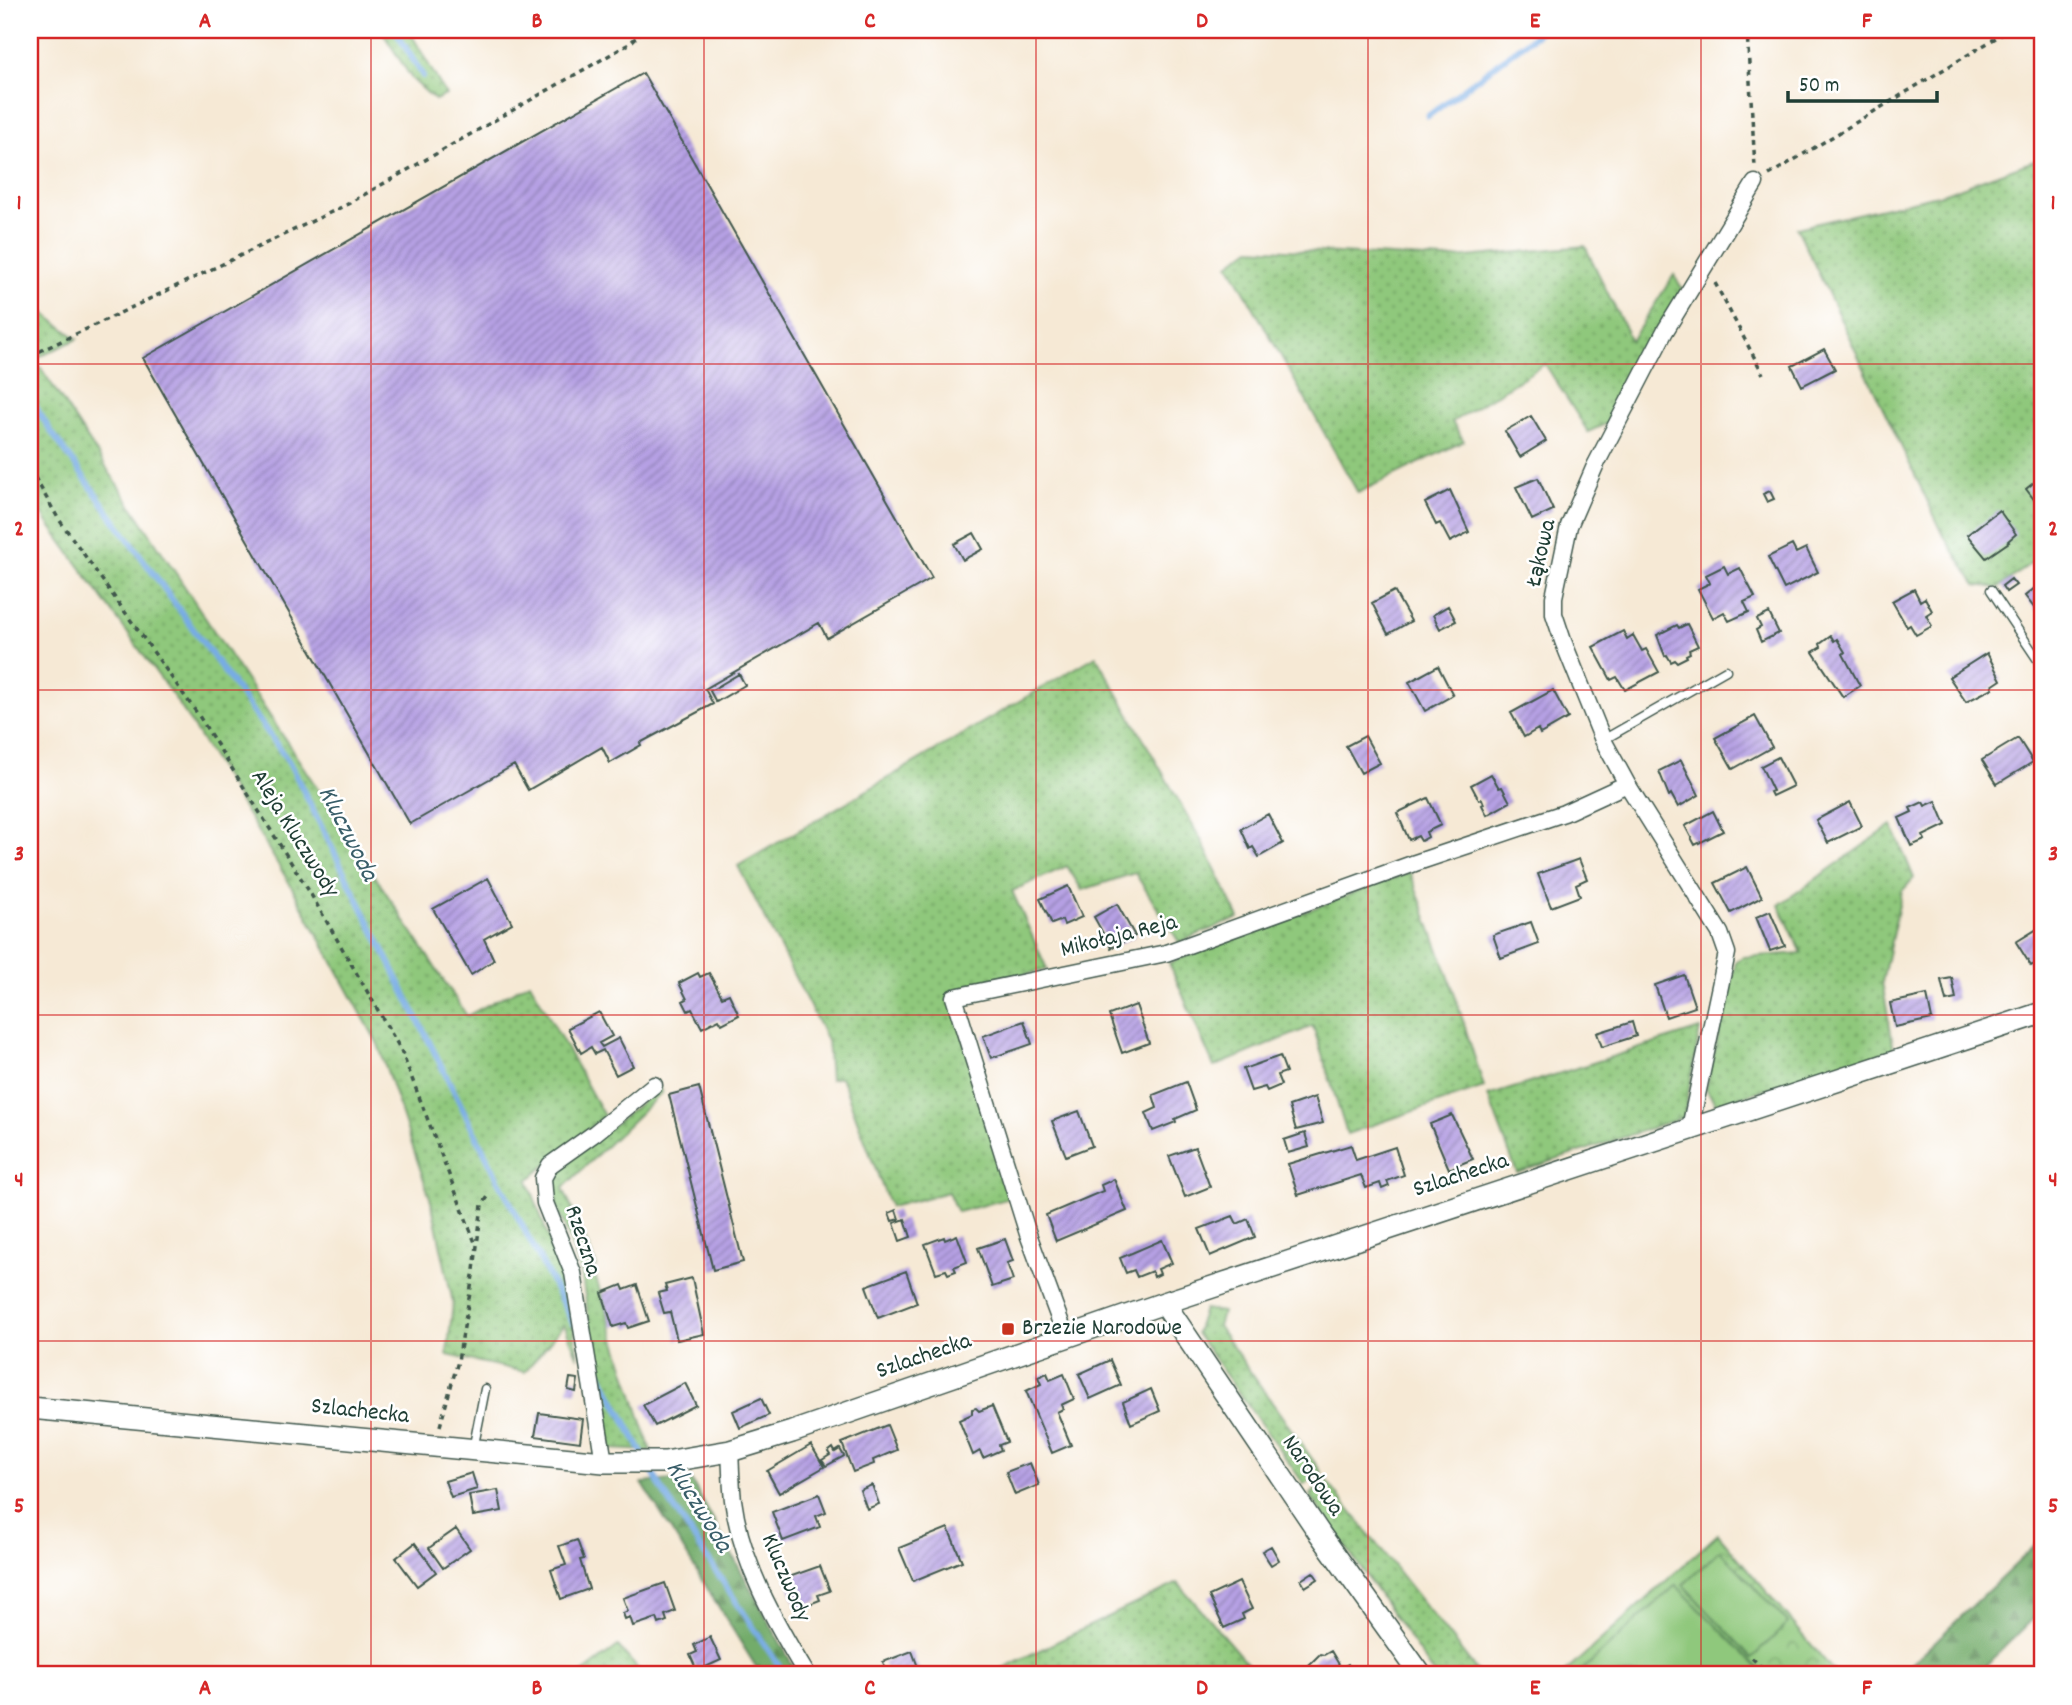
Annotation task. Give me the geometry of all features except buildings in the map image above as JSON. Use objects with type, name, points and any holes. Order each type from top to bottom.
[{"type":"street","name":"Łąkowa","points":[[1689,1128],[1727,953],[1720,933],[1627,784],[1603,740],[1554,614],[1555,586],[1569,526],[1582,494],[1665,331],[1755,183]]},
{"type":"street","name":"Mikołaja Reja","points":[[1066,1337],[1028,1234],[954,997],[1166,953],[1415,863],[1564,813],[1627,784]]},
{"type":"street","name":"Szlachecka","points":[[30,1408],[611,1462],[665,1462],[730,1451],[1164,1303],[2042,1013]]},
{"type":"street","name":"Rzeczna","points":[[611,1462],[573,1273],[545,1203],[543,1178],[550,1165],[654,1085]]},
{"type":"street","name":"Narodowa","points":[[1164,1303],[1320,1534],[1421,1675]]},
{"type":"street","name":"Kluczwody","points":[[730,1451],[733,1501],[748,1561],[786,1640],[807,1675]]},
{"type":"lane","points":[[1991,590],[2042,666]]},
{"type":"lane","points":[[1603,740],[1726,670]]},
{"type":"lane","points":[[473,1450],[485,1389]]},
{"type":"path","points":[[30,356],[346,205],[629,44],[644,30]]},
{"type":"path","points":[[1747,30],[1756,154],[1755,183]]},
{"type":"path","points":[[1755,183],[2009,30]]},
{"type":"path","points":[[1705,263],[1763,374]]},
{"type":"path","name":"Aleja Kluczwody","points":[[30,470],[58,519],[200,716],[323,914],[401,1050],[476,1245]]},
{"type":"path","points":[[444,1447],[440,1426],[458,1361],[482,1205],[490,1194]]},
{"type":"path","points":[[1752,1658],[1769,1675]]},
{"type":"green space","points":[[381,30],[409,30],[446,95],[435,100],[412,79]]},
{"type":"green space","points":[[2042,158],[2042,555],[1998,588],[1976,585],[1945,538],[1797,228],[1942,194]]},
{"type":"green space","points":[[1585,246],[1631,341],[1674,275],[1683,290],[1608,423],[1588,432],[1545,364],[1452,422],[1464,441],[1358,493],[1229,264],[1251,248],[1444,259]]},
{"type":"green space","points":[[30,298],[38,308],[77,339],[35,359],[467,1016],[530,982],[604,1116],[528,1180],[569,1295],[578,1358],[564,1324],[525,1372],[447,1355],[453,1303],[431,1201],[378,1044],[290,884],[181,707],[48,523],[30,493]]},
{"type":"green space","points":[[1096,656],[1201,840],[1239,918],[1179,942],[1135,873],[1082,890],[1067,866],[1012,891],[1047,969],[951,993],[1010,1198],[957,1212],[948,1192],[890,1207],[841,1077],[830,1079],[827,1040],[738,866]]},
{"type":"green space","points":[[1892,825],[1914,878],[1902,891],[1882,982],[1894,1050],[1716,1104],[1706,1089],[1736,961],[1743,957],[1802,953],[1779,905]]},
{"type":"green space","points":[[1410,872],[1451,983],[1484,1087],[1347,1134],[1313,1026],[1214,1067],[1169,963]]},
{"type":"green space","points":[[1700,1029],[1684,1117],[1517,1173],[1488,1096]]},
{"type":"green space","points":[[659,1088],[662,1092],[563,1188],[597,1267],[593,1269],[651,1451],[611,1449],[581,1272],[551,1189],[564,1165]]},
{"type":"green space","points":[[1204,1309],[1222,1312],[1218,1326],[1322,1473],[1304,1484],[1196,1333]]},
{"type":"green space","points":[[690,1478],[798,1675],[761,1675],[642,1483]]},
{"type":"green space","points":[[1326,1480],[1480,1675],[1435,1675],[1310,1495]]},
{"type":"green space","points":[[1718,1534],[1837,1675],[1562,1675]]},
{"type":"green space","points":[[2042,1539],[2042,1610],[1976,1675],[1900,1675]]},
{"type":"green space","points":[[1720,1550],[1788,1623],[1752,1658],[1683,1585]]},
{"type":"green space","points":[[1178,1583],[1257,1675],[991,1675],[1015,1662]]},
{"type":"green space","points":[[1676,1585],[1765,1675],[1577,1675]]},
{"type":"green space","points":[[618,1646],[643,1675],[580,1675]]},
{"type":"waterway","points":[[395,30],[423,76]]},
{"type":"waterway","points":[[1428,116],[1542,30]]},
{"type":"waterway","name":"Kluczwoda","points":[[30,398],[50,430],[289,762],[573,1323]]},
{"type":"waterway","name":"Kluczwoda","points":[[593,1360],[644,1456]]},
{"type":"waterway","name":"Kluczwoda","points":[[649,1466],[664,1493],[785,1675]]},
{"type":"place","name":"Brzezie Narodowe","points":[[1008,1329]]}]
